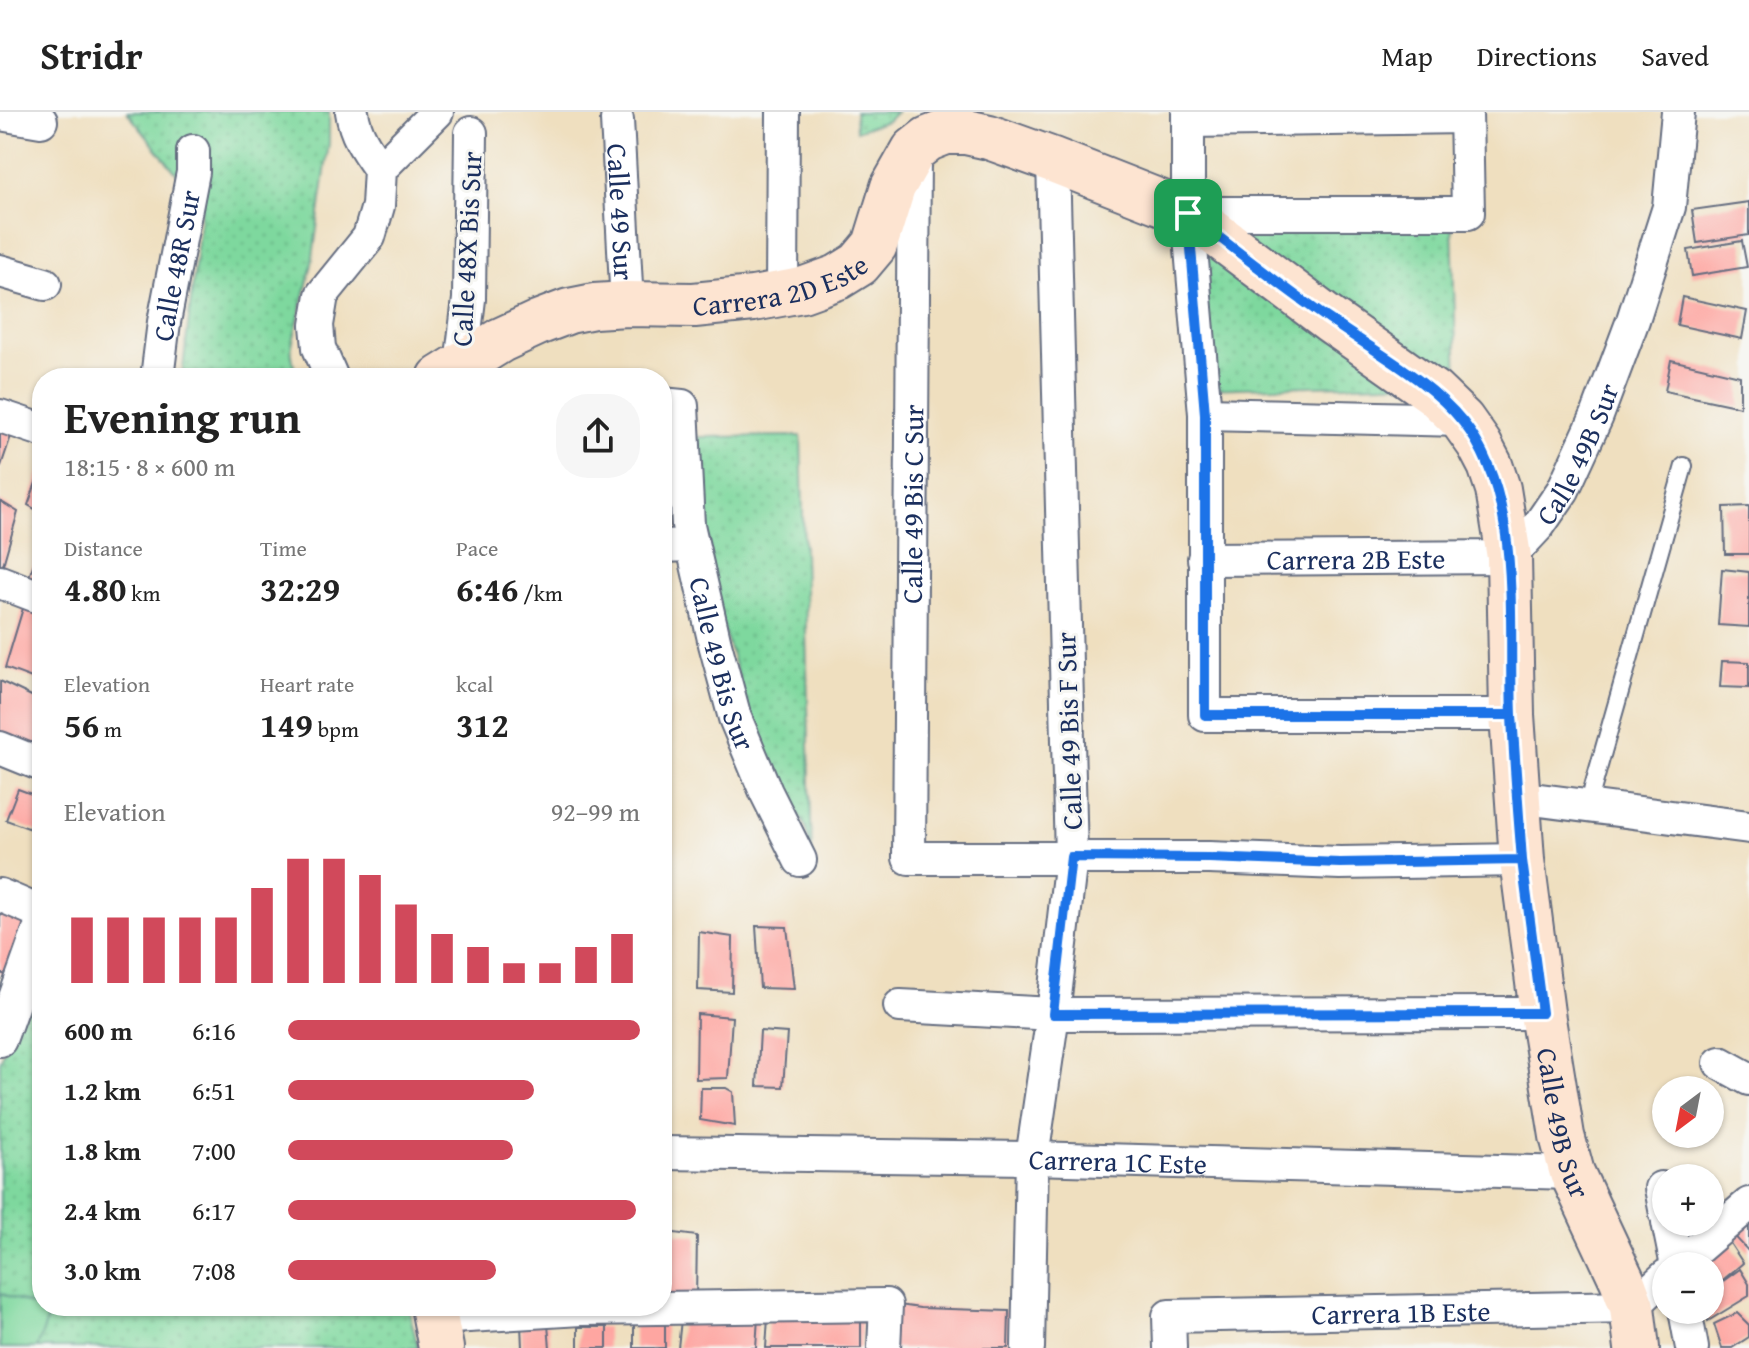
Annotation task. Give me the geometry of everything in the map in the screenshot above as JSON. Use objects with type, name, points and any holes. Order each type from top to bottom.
[{"type":"street","points":[[328,368],[319,348],[317,325],[322,295],[369,237],[378,206],[380,169],[361,144],[352,112]]},
{"type":"street","points":[[380,169],[437,112]]},
{"type":"street","points":[[782,295],[783,112]]},
{"type":"street","name":"Calle 49B Sur","points":[[1635,1327],[1622,1280],[1572,1173],[1562,1136],[1522,860],[1512,715],[1509,557],[1539,525],[1563,490],[1597,416],[1623,348],[1669,207],[1678,112]]},
{"type":"street","points":[[0,114],[41,121]]},
{"type":"street","points":[[1188,213],[1468,213],[1466,114],[1188,116],[1188,213],[1205,414],[1205,715],[1512,715]]},
{"type":"street","name":"Calle 49 Sur","points":[[617,120],[627,304]]},
{"type":"street","points":[[914,150],[928,139],[946,132],[966,132],[990,125],[1053,160],[1188,213],[1330,320],[1434,393],[1462,420],[1479,444],[1494,477],[1509,557]]},
{"type":"street","name":"Calle 48X Bis Sur","points":[[459,368],[469,299],[471,133]]},
{"type":"street","name":"Carrera 2D Este","points":[[466,368],[501,340],[569,311],[627,304],[694,305],[782,295],[838,277],[859,264],[875,245],[893,187],[914,150]]},
{"type":"street","name":"Calle 49 Bis C Sur","points":[[914,150],[911,858],[1071,857]]},
{"type":"street","name":"Calle 48R Sur","points":[[158,368],[193,172],[193,151]]},
{"type":"street","name":"Calle 49 Bis F Sur","points":[[1028,1348],[1032,1158],[1071,857],[1053,160]]},
{"type":"street","points":[[0,271],[45,284]]},
{"type":"street","name":"Calle 49 Bis Sur","points":[[672,405],[688,525],[677,546],[715,644],[735,718],[766,792],[800,860]]},
{"type":"street","points":[[1205,414],[1462,420]]},
{"type":"street","points":[[0,416],[32,427]]},
{"type":"street","name":"Carrera 2B Este","points":[[1204,559],[1509,557]]},
{"type":"street","points":[[0,582],[32,594]]},
{"type":"street","points":[[0,748],[32,761]]},
{"type":"street","points":[[1517,797],[1749,827]]},
{"type":"street","points":[[1071,857],[1340,863],[1522,860]]},
{"type":"street","points":[[0,895],[32,909]]},
{"type":"street","points":[[0,1040],[32,950]]},
{"type":"street","points":[[900,1006],[1053,1014],[1542,1013]]},
{"type":"street","points":[[1720,1063],[1749,1079]]},
{"type":"street","name":"Carrera 1C Este","points":[[672,1153],[1032,1158],[1572,1173]]},
{"type":"street","points":[[1693,1252],[1749,1204]]},
{"type":"street","points":[[1635,1327],[1652,1299]]},
{"type":"street","points":[[672,1308],[886,1305],[884,1348]]},
{"type":"street","points":[[436,1324],[513,1316]]},
{"type":"street","points":[[1688,1324],[1692,1348]]},
{"type":"street","name":"Carrera 1B Este","points":[[1170,1332],[1635,1327]]},
{"type":"lane","points":[[1589,806],[1684,466]]},
{"type":"green space","points":[[127,112],[329,112],[329,143],[312,264],[291,349],[294,368],[183,368],[202,205]]},
{"type":"green space","points":[[855,112],[896,112],[887,121],[856,131]]},
{"type":"green space","points":[[1452,223],[1457,382],[1205,389],[1200,229]]},
{"type":"green space","points":[[801,436],[812,860],[806,827],[777,777],[747,705],[715,601],[698,437]]},
{"type":"green space","points":[[32,977],[32,1316],[410,1316],[418,1348],[0,1348],[0,1062]]},
{"type":"green space","points":[[0,1293],[32,1305],[32,1316],[49,1316],[37,1348],[0,1348]]},
{"type":"building","points":[[1749,202],[1749,235],[1697,243],[1692,210]]},
{"type":"building","points":[[1742,241],[1747,267],[1692,276],[1688,250]]},
{"type":"building","points":[[1682,297],[1747,311],[1742,339],[1677,325]]},
{"type":"building","points":[[1671,360],[1740,376],[1740,407],[1665,391]]},
{"type":"building","points":[[0,428],[12,433],[1,466],[0,466]]},
{"type":"building","points":[[0,501],[18,512],[1,572],[0,572]]},
{"type":"building","points":[[1749,506],[1749,554],[1725,554],[1724,507]]},
{"type":"building","points":[[1722,569],[1749,572],[1749,627],[1718,625]]},
{"type":"building","points":[[24,605],[32,609],[32,678],[5,668]]},
{"type":"building","points":[[1722,661],[1749,662],[1749,688],[1720,687]]},
{"type":"building","points":[[0,681],[32,696],[32,749],[0,735]]},
{"type":"building","points":[[18,789],[32,794],[32,829],[6,820]]},
{"type":"building","points":[[4,907],[32,919],[12,977],[0,973],[0,916]]},
{"type":"building","points":[[756,926],[787,927],[794,989],[760,988]]},
{"type":"building","points":[[699,932],[733,937],[732,992],[698,990]]},
{"type":"building","points":[[697,1014],[732,1017],[728,1078],[696,1079]]},
{"type":"building","points":[[760,1031],[787,1033],[783,1087],[757,1086]]},
{"type":"building","points":[[701,1088],[726,1088],[733,1092],[735,1126],[700,1120]]},
{"type":"building","points":[[1749,1217],[1749,1252],[1730,1231]]},
{"type":"building","points":[[672,1233],[697,1236],[696,1300],[672,1299]]},
{"type":"building","points":[[1724,1234],[1743,1263],[1724,1279],[1724,1252],[1707,1252]]},
{"type":"building","points":[[1740,1269],[1749,1284],[1749,1296],[1724,1311],[1724,1280]]},
{"type":"building","points":[[892,1304],[1009,1311],[1008,1348],[890,1348]]},
{"type":"building","points":[[682,1310],[758,1317],[756,1348],[678,1348]]},
{"type":"building","points":[[861,1312],[861,1348],[766,1348],[768,1318]]},
{"type":"building","points":[[1737,1313],[1749,1325],[1749,1337],[1732,1348],[1722,1348],[1714,1324],[1724,1324],[1724,1319]]},
{"type":"building","points":[[634,1321],[665,1321],[665,1348],[634,1348]]},
{"type":"building","points":[[521,1324],[548,1325],[550,1348],[522,1348]]},
{"type":"building","points":[[578,1327],[607,1327],[607,1348],[578,1348]]},
{"type":"route","points":[[1188,213],[1205,414],[1205,715],[1512,715],[1517,797],[1522,860],[1542,1013],[1053,1014],[1071,857],[1340,863],[1522,860],[1512,715],[1509,557],[1498,489],[1490,465],[1462,420],[1434,393],[1330,320],[1188,213]]}]
